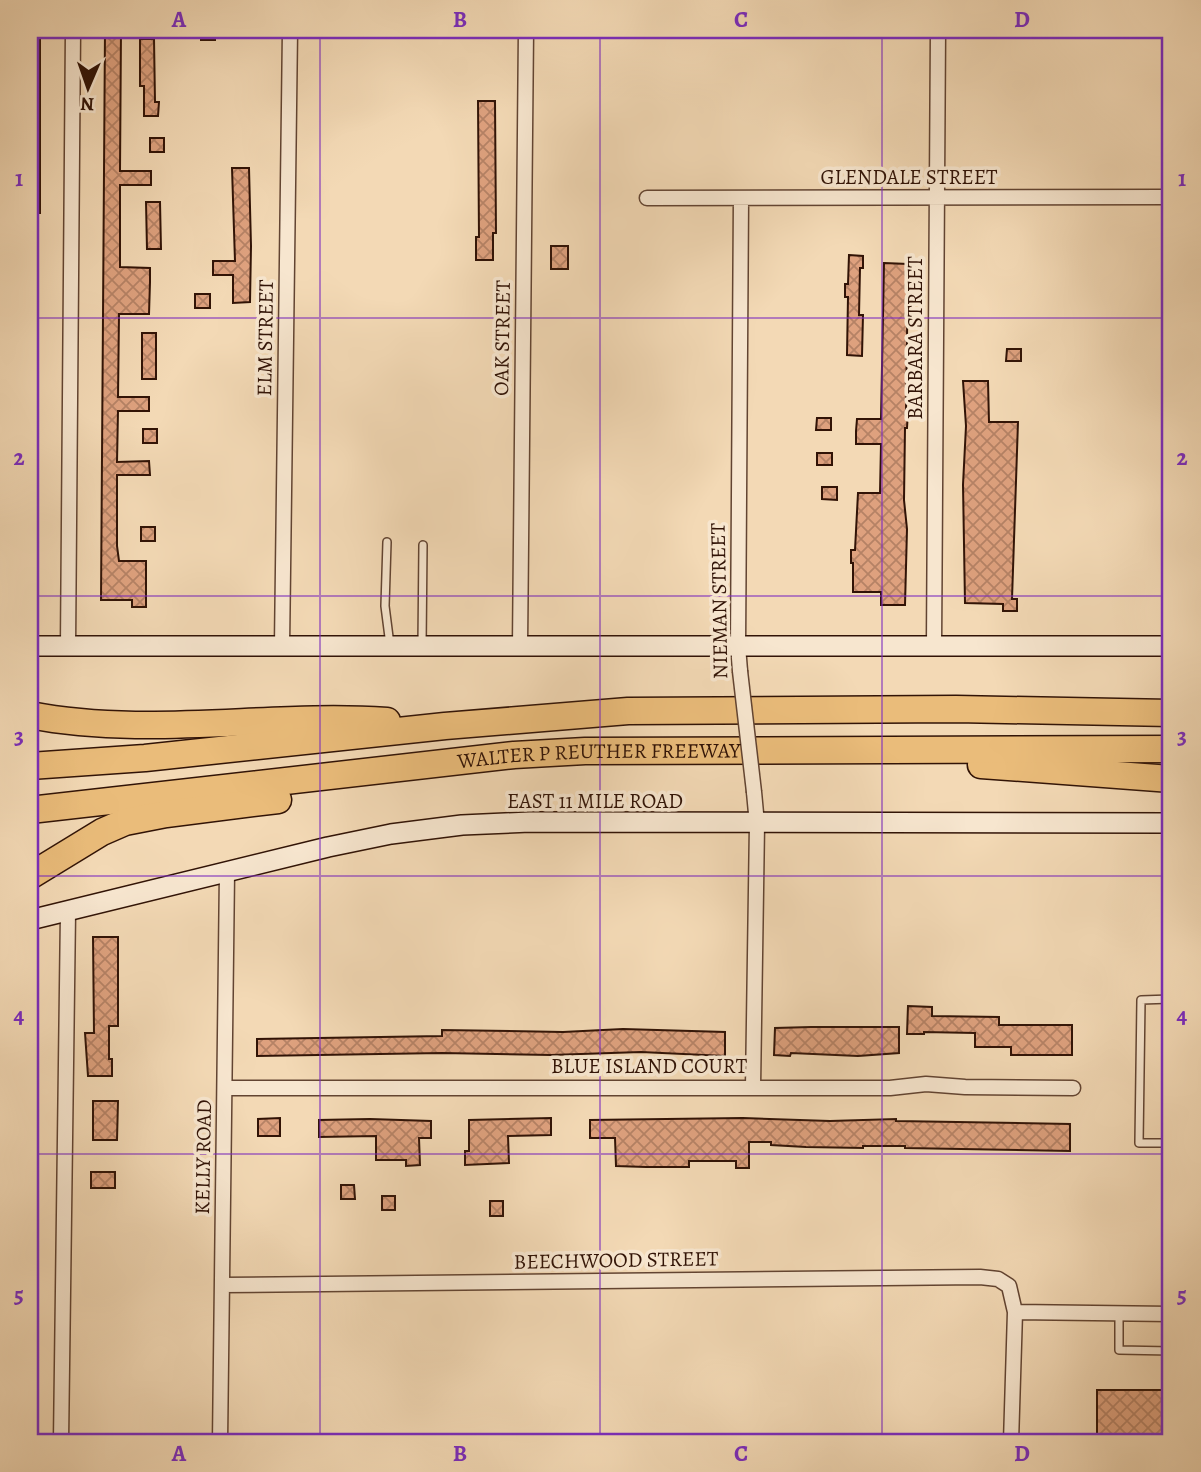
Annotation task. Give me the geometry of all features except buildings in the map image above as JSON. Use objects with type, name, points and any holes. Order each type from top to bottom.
[{"type":"highway","points":[[1017,710],[1102,699],[1171,697]]},
{"type":"highway","name":"WALTER P REUTHER FREEWAY","points":[[30,766],[84,764],[444,726],[628,712],[1017,710],[1171,713]]},
{"type":"highway","points":[[30,715],[129,726],[349,719],[444,726]]},
{"type":"highway","points":[[675,749],[781,763],[930,762],[1171,779]]},
{"type":"highway","name":"WALTER P REUTHER FREEWAY","points":[[30,810],[514,755],[675,749],[1171,749]]},
{"type":"highway","points":[[30,876],[102,832],[125,822],[322,793],[388,779],[434,764]]},
{"type":"main road","points":[[30,646],[1171,646]]},
{"type":"main road","name":"EAST 11 MILE ROAD","points":[[30,920],[328,847],[391,834],[462,825],[530,822],[1171,823]]},
{"type":"street","points":[[68,646],[73,30]]},
{"type":"street","name":"ELM STREET","points":[[282,646],[290,30]]},
{"type":"street","name":"OAK STREET","points":[[520,646],[526,30]]},
{"type":"street","name":"BARBARA STREET","points":[[934,646],[938,30]]},
{"type":"street","name":"GLENDALE STREET","points":[[647,198],[1171,197]]},
{"type":"street","name":"NIEMAN STREET","points":[[741,198],[738,646],[757,824],[752,1087]]},
{"type":"street","name":"KELLY ROAD","points":[[220,1442],[227,872]]},
{"type":"street","points":[[61,1442],[68,912]]},
{"type":"street","name":"BLUE ISLAND COURT","points":[[225,1088],[890,1088],[926,1084],[1073,1088]]},
{"type":"street","name":"BEECHWOOD STREET","points":[[222,1285],[980,1277],[998,1279],[1009,1286],[1015,1312]]},
{"type":"street","points":[[1011,1442],[1015,1312],[1171,1314]]},
{"type":"lane","points":[[387,542],[385,607],[390,646]]},
{"type":"lane","points":[[422,646],[423,545]]},
{"type":"lane","points":[[1171,999],[1141,1000],[1139,1143],[1171,1143]]},
{"type":"lane","points":[[1119,1313],[1119,1350],[1171,1350]]}]
